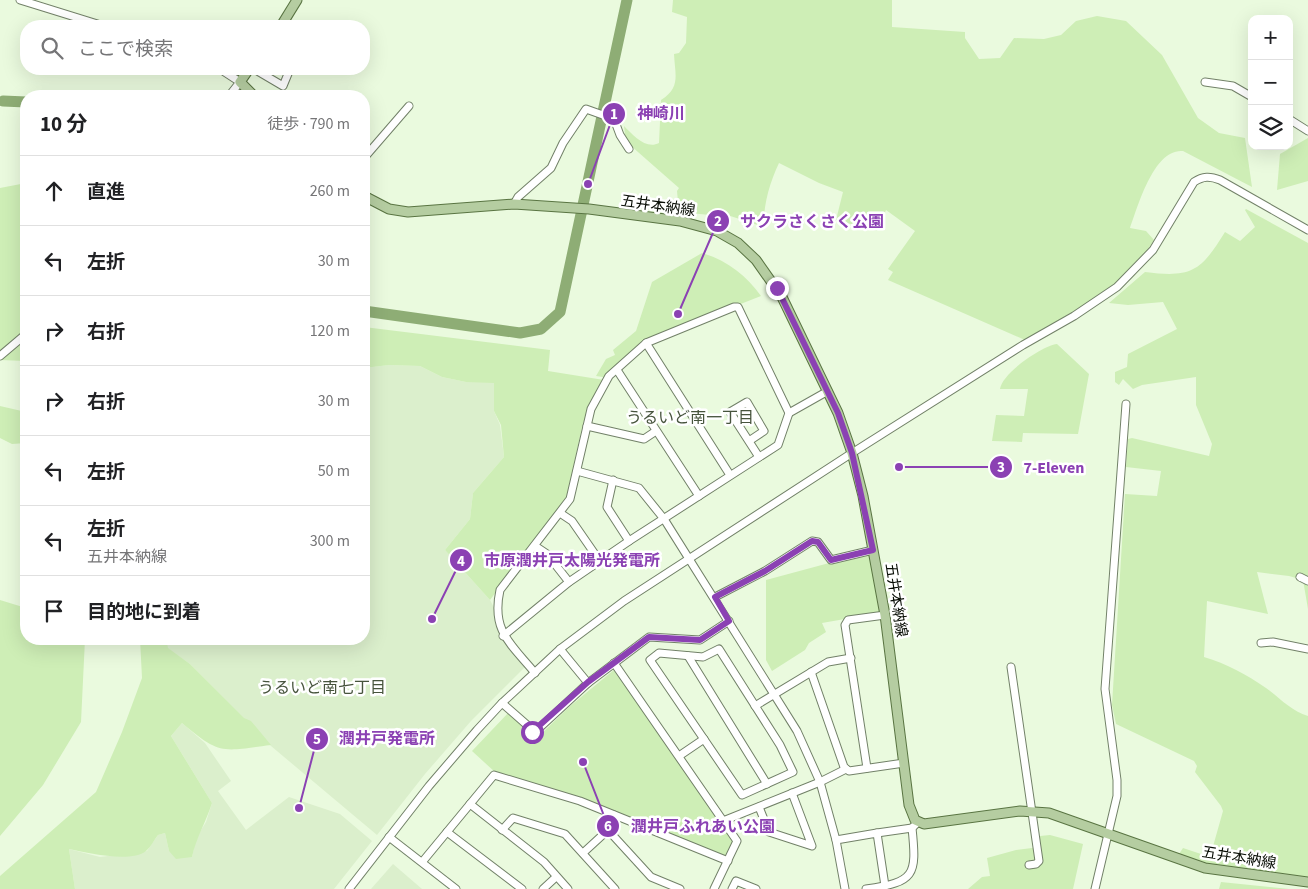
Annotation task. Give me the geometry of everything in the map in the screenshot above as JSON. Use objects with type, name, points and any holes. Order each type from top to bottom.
[{"type":"main road","points":[[284,20],[297,0]]},
{"type":"main road","points":[[245,75],[240,82],[248,90]]},
{"type":"main road","name":"五井本納線","points":[[370,199],[389,209],[419,213],[514,204],[589,209],[692,224],[717,231],[738,243],[761,266],[782,297],[828,391],[852,453],[885,615],[909,805],[914,825],[1032,811],[1060,816],[1205,868],[1308,882]]},
{"type":"street","points":[[20,0],[35,2],[87,20]]},
{"type":"street","points":[[229,75],[240,82],[234,90]]},
{"type":"street","points":[[264,75],[283,86],[288,75]]},
{"type":"street","points":[[1205,82],[1233,86],[1248,95]]},
{"type":"street","points":[[370,151],[409,106]]},
{"type":"street","points":[[514,204],[518,197],[551,168],[563,143],[586,109],[612,118],[629,149]]},
{"type":"street","points":[[1293,122],[1308,131]]},
{"type":"street","points":[[349,889],[429,786],[502,703],[560,649],[624,601],[852,453],[1118,287],[1148,257],[1194,182],[1199,178],[1205,176],[1220,180],[1308,230]]},
{"type":"street","points":[[535,673],[503,636],[496,608],[500,590],[570,499],[590,409],[609,376],[646,343],[734,306],[738,307],[789,413]]},
{"type":"street","points":[[0,356],[20,339]]},
{"type":"street","points":[[646,343],[730,475]]},
{"type":"street","points":[[617,370],[698,496]]},
{"type":"street","points":[[503,636],[599,560],[778,444],[789,413],[828,391]]},
{"type":"street","points":[[749,441],[764,431],[747,402],[730,412],[759,457]]},
{"type":"street","points":[[1095,889],[1117,796],[1117,780],[1105,689],[1126,404]]},
{"type":"street","points":[[587,426],[644,439],[656,431]]},
{"type":"street","points":[[577,471],[639,488],[664,519],[689,560],[715,597],[797,731],[820,782],[836,840],[845,889]]},
{"type":"street","points":[[613,480],[607,507],[629,541]]},
{"type":"street","points":[[560,513],[572,521],[599,560]]},
{"type":"street","points":[[715,597],[765,571],[812,541],[818,542],[831,560],[873,550]]},
{"type":"street","points":[[535,546],[547,554],[569,582]]},
{"type":"street","points":[[1300,577],[1308,581]]},
{"type":"street","points":[[867,768],[845,622],[885,615]]},
{"type":"street","points":[[502,703],[535,732],[588,682],[649,637],[700,640],[729,621]]},
{"type":"street","points":[[1262,643],[1273,642],[1308,649]]},
{"type":"street","points":[[560,649],[588,682]]},
{"type":"street","points":[[719,649],[755,706],[780,745],[793,772],[742,795],[650,660],[659,653],[703,657],[719,649]]},
{"type":"street","points":[[688,656],[767,784]]},
{"type":"street","points":[[755,706],[828,662],[851,658]]},
{"type":"street","points":[[614,662],[737,841],[714,889]]},
{"type":"street","points":[[1011,667],[1039,861],[1036,864],[1029,865]]},
{"type":"street","points":[[811,672],[846,769]]},
{"type":"street","points":[[679,756],[704,740]]},
{"type":"street","points":[[723,821],[820,782],[846,769],[848,771],[904,763]]},
{"type":"street","points":[[423,862],[494,775],[580,801],[728,861]]},
{"type":"street","points":[[759,806],[769,832],[812,846],[792,793]]},
{"type":"street","points":[[470,804],[544,862],[568,889]]},
{"type":"street","points":[[583,853],[608,830],[614,815]]},
{"type":"street","points":[[502,830],[513,818],[565,834],[615,889]]},
{"type":"street","points":[[836,840],[914,825],[915,858],[913,869],[905,880],[896,884],[866,889]]},
{"type":"street","points":[[608,830],[652,877],[680,889]]},
{"type":"street","points":[[447,832],[522,889]]},
{"type":"street","points":[[877,833],[885,886]]},
{"type":"street","points":[[389,837],[456,889]]},
{"type":"street","points":[[543,889],[556,877]]},
{"type":"street","points":[[732,889],[736,880],[756,889]]},
{"type":"shaded area","points":[[673,0],[892,0],[892,27],[965,32],[965,38],[979,59],[1000,58],[1014,38],[1044,39],[1061,35],[1076,21],[1097,16],[1126,21],[1162,55],[1198,118],[1219,133],[1245,138],[1252,187],[1183,151],[1173,153],[1164,159],[1149,180],[1130,228],[1146,231],[1154,240],[1142,257],[1113,286],[1097,298],[1061,321],[1025,340],[888,280],[893,272],[888,269],[915,231],[886,210],[877,231],[836,220],[843,192],[819,183],[779,163],[768,194],[764,227],[715,211],[710,212],[710,215],[679,212],[677,191],[679,188],[630,145],[625,135],[624,126],[649,145],[659,143],[661,100],[672,90],[674,85],[676,74],[674,54],[679,53],[686,43],[687,17],[672,12]]},
{"type":"shaded area","points":[[1308,138],[1308,181],[1277,190],[1280,154],[1287,150],[1293,150],[1293,147]]},
{"type":"shaded area","points":[[20,184],[20,361],[0,360],[0,188]]},
{"type":"shaded area","points":[[1246,209],[1308,243],[1308,609],[1303,580],[1289,576],[1257,572],[1268,614],[1207,601],[1204,657],[1244,674],[1266,688],[1291,708],[1308,716],[1308,877],[1207,863],[1179,854],[1183,848],[1210,857],[1223,811],[1221,806],[1195,772],[1197,766],[1194,761],[1116,724],[1112,705],[1125,494],[1157,496],[1161,471],[1126,467],[1128,439],[1132,438],[1209,456],[1212,444],[1196,405],[1196,377],[1142,385],[1133,389],[1123,379],[1119,385],[1115,382],[1115,372],[1127,367],[1128,354],[1177,329],[1163,302],[1128,305],[1109,303],[1145,272],[1174,274],[1194,269],[1209,256],[1225,232],[1240,241],[1255,227]]},
{"type":"shaded area","points":[[702,253],[735,269],[749,281],[761,296],[659,336],[609,378],[596,376],[606,359],[615,355],[613,350],[636,331],[652,282]]},
{"type":"shaded area","points":[[370,328],[550,350],[548,371],[604,380],[583,423],[566,499],[490,600],[445,550],[470,519],[473,493],[504,457],[501,425],[494,411],[494,383],[466,382],[442,377],[420,366],[389,365],[370,367]]},
{"type":"shaded area","points":[[1057,344],[1089,374],[1078,434],[1023,433],[1022,442],[992,441],[996,415],[1024,416],[1028,389],[1000,389],[1002,383],[1024,361],[1042,350]]},
{"type":"shaded area","points":[[389,365],[420,366],[442,377],[466,382],[494,382],[494,411],[500,425],[504,457],[473,493],[470,519],[445,550],[490,600],[525,667],[471,721],[425,774],[377,835],[271,746],[190,664],[167,648],[167,645],[370,645],[370,367]]},
{"type":"shaded area","points":[[0,406],[20,411],[20,443],[12,444],[0,438]]},
{"type":"shaded area","points":[[870,552],[882,611],[822,623],[826,632],[809,643],[805,650],[772,671],[766,660],[766,580]]},
{"type":"shaded area","points":[[0,600],[20,606],[20,645],[85,645],[81,722],[43,785],[0,836]]},
{"type":"shaded area","points":[[140,645],[167,645],[168,648],[190,664],[244,718],[251,721],[271,745],[242,749],[223,749],[205,741],[182,723],[171,736],[212,803],[192,857],[176,859],[169,851],[165,833],[158,835],[146,851],[139,855],[120,857],[69,849],[75,889],[0,889],[0,876],[96,792],[122,732],[142,678]]},
{"type":"shaded area","points":[[615,669],[737,841],[729,858],[496,773],[472,751],[510,711],[537,738],[569,707]]},
{"type":"shaded area","points":[[182,723],[205,743],[231,781],[218,791],[246,830],[289,797],[340,814],[372,841],[334,889],[75,889],[69,849],[100,857],[147,851],[158,835],[165,833],[169,851],[192,857],[196,838],[206,822],[212,803],[171,736]]},
{"type":"shaded area","points":[[1050,835],[1083,844],[1073,889],[968,889],[982,877],[990,876],[987,858],[1016,850],[1040,847],[1040,836]]},
{"type":"shaded area","points":[[393,864],[422,889],[371,889]]},
{"type":"shaded area","points":[[1221,882],[1289,889],[1219,889]]},
{"type":"waterway","points":[[370,312],[520,333],[541,329],[560,312],[627,0]]},
{"type":"waterway","points":[[3,101],[20,102]]},
{"type":"place","name":"神崎川","points":[[588,184]]},
{"type":"place","name":"サクラさくさく公園","points":[[678,314]]},
{"type":"place","name":"7-Eleven","points":[[899,467]]},
{"type":"place","name":"市原潤井戸太陽光発電所","points":[[432,619]]},
{"type":"place","name":"潤井戸ふれあい公園","points":[[583,762]]},
{"type":"place","name":"潤井戸発電所","points":[[299,808]]},
{"type":"district","name":"うるいど南一丁目","points":[[690,418]]},
{"type":"district","name":"うるいど南七丁目","points":[[322,688]]},
{"type":"route","points":[[532,732],[535,732],[588,682],[649,637],[700,640],[729,621],[715,597],[765,571],[812,541],[818,542],[831,560],[873,550],[863,496],[852,453],[838,413],[777,288]]}]
